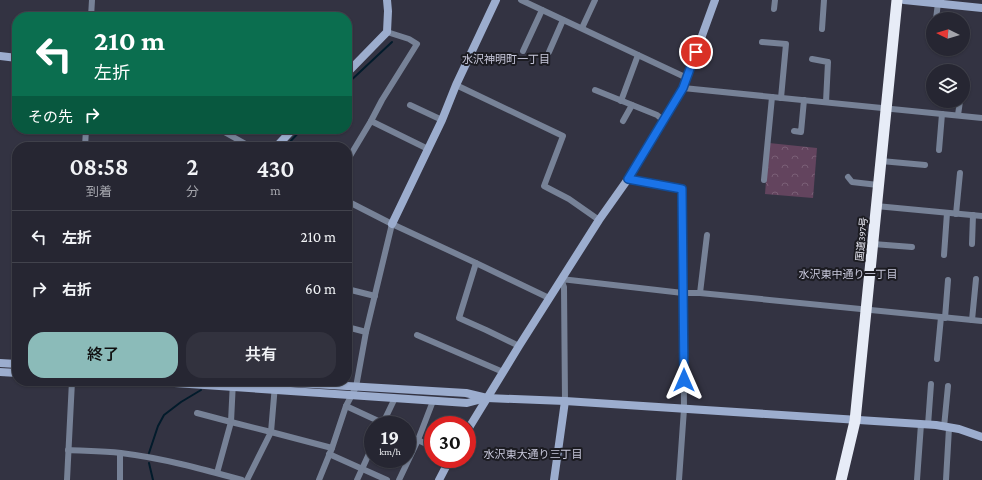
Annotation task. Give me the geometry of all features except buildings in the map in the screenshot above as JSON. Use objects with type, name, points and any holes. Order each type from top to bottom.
[{"type":"highway","name":"国道397号","points":[[841,480],[855,421],[897,0]]},
{"type":"street","points":[[91,12],[92,0]]},
{"type":"street","points":[[352,68],[387,32],[387,0]]},
{"type":"street","points":[[319,480],[331,451],[346,406],[356,386],[366,332],[392,224],[442,120],[456,85],[496,0]]},
{"type":"street","points":[[521,0],[687,78]]},
{"type":"street","points":[[582,28],[595,0]]},
{"type":"street","points":[[476,416],[561,279],[599,220],[628,179],[683,88],[715,0]]},
{"type":"street","points":[[774,9],[775,0]]},
{"type":"street","points":[[822,29],[824,0]]},
{"type":"street","points":[[904,0],[982,8]]},
{"type":"street","points":[[937,12],[938,3]]},
{"type":"street","points":[[524,52],[542,10]]},
{"type":"street","points":[[549,52],[563,20]]},
{"type":"street","points":[[352,153],[382,100],[417,44],[409,39],[387,32]]},
{"type":"street","points":[[762,42],[786,44],[781,98]]},
{"type":"street","points":[[622,101],[638,54]]},
{"type":"street","points":[[0,56],[12,57]]},
{"type":"street","points":[[812,59],[828,62],[826,102]]},
{"type":"street","points":[[456,85],[563,136],[544,186],[569,199],[599,220]]},
{"type":"street","points":[[683,88],[982,118]]},
{"type":"street","points":[[595,90],[657,115],[663,120]]},
{"type":"street","points":[[764,180],[772,97]]},
{"type":"street","points":[[794,131],[801,132],[804,100]]},
{"type":"street","points":[[410,105],[442,120]]},
{"type":"street","points":[[624,121],[632,105]]},
{"type":"street","points":[[958,115],[959,108]]},
{"type":"street","points":[[939,150],[942,114]]},
{"type":"street","points":[[371,121],[428,149]]},
{"type":"street","points":[[228,134],[242,142]]},
{"type":"street","points":[[281,142],[289,134]]},
{"type":"street","points":[[881,161],[925,165]]},
{"type":"street","points":[[956,214],[960,173]]},
{"type":"street","points":[[848,177],[852,182],[878,185]]},
{"type":"street","points":[[628,179],[682,189],[684,409],[679,480]]},
{"type":"street","points":[[352,204],[549,298]]},
{"type":"street","points":[[876,206],[982,216]]},
{"type":"street","points":[[944,255],[947,213]]},
{"type":"street","points":[[972,244],[973,215]]},
{"type":"street","points":[[700,293],[707,235]]},
{"type":"street","points":[[873,244],[912,247]]},
{"type":"street","points":[[476,263],[459,318],[519,346]]},
{"type":"street","points":[[561,279],[683,293],[700,293],[982,321]]},
{"type":"street","points":[[554,480],[565,401],[564,287],[561,279]]},
{"type":"street","points":[[972,320],[976,279]]},
{"type":"street","points":[[937,359],[948,280]]},
{"type":"street","points":[[352,289],[375,296]]},
{"type":"street","points":[[352,328],[366,332]]},
{"type":"street","points":[[417,335],[503,372]]},
{"type":"street","points":[[0,363],[12,364]]},
{"type":"street","points":[[0,372],[12,373]]},
{"type":"street","points":[[917,480],[931,384]]},
{"type":"street","points":[[67,480],[72,386]]},
{"type":"street","points":[[218,476],[231,422],[233,386]]},
{"type":"street","points":[[247,480],[271,432],[275,386],[352,395],[467,403],[487,398]]},
{"type":"street","points":[[352,386],[466,392],[487,398],[565,401],[924,425],[959,429],[982,438]]},
{"type":"street","points":[[946,480],[948,386]]},
{"type":"street","points":[[387,416],[395,398]]},
{"type":"street","points":[[399,480],[434,401]]},
{"type":"street","points":[[346,406],[367,416]]},
{"type":"street","points":[[198,413],[271,432],[331,451],[387,480]]},
{"type":"street","points":[[418,440],[424,443]]},
{"type":"street","points":[[68,450],[120,453],[183,464],[218,476],[242,480]]},
{"type":"street","points":[[120,453],[120,480]]},
{"type":"street","points":[[357,480],[364,464]]},
{"type":"street","points":[[439,480],[445,468]]},
{"type":"green space","points":[[769,143],[817,148],[813,198],[765,194]]},
{"type":"waterway","points":[[352,79],[392,42]]},
{"type":"waterway","points":[[290,142],[297,134]]},
{"type":"waterway","points":[[149,453],[158,426],[164,415],[181,402],[201,390]]},
{"type":"waterway","points":[[149,463],[153,480]]},
{"type":"district","name":"水沢神明町一丁目","points":[[506,59]]},
{"type":"district","name":"水沢東中通り一丁目","points":[[848,274]]},
{"type":"district","name":"水沢東大通り三丁目","points":[[533,454]]},
{"type":"route","points":[[684,380],[682,189],[628,179],[683,88],[696,52]]}]
